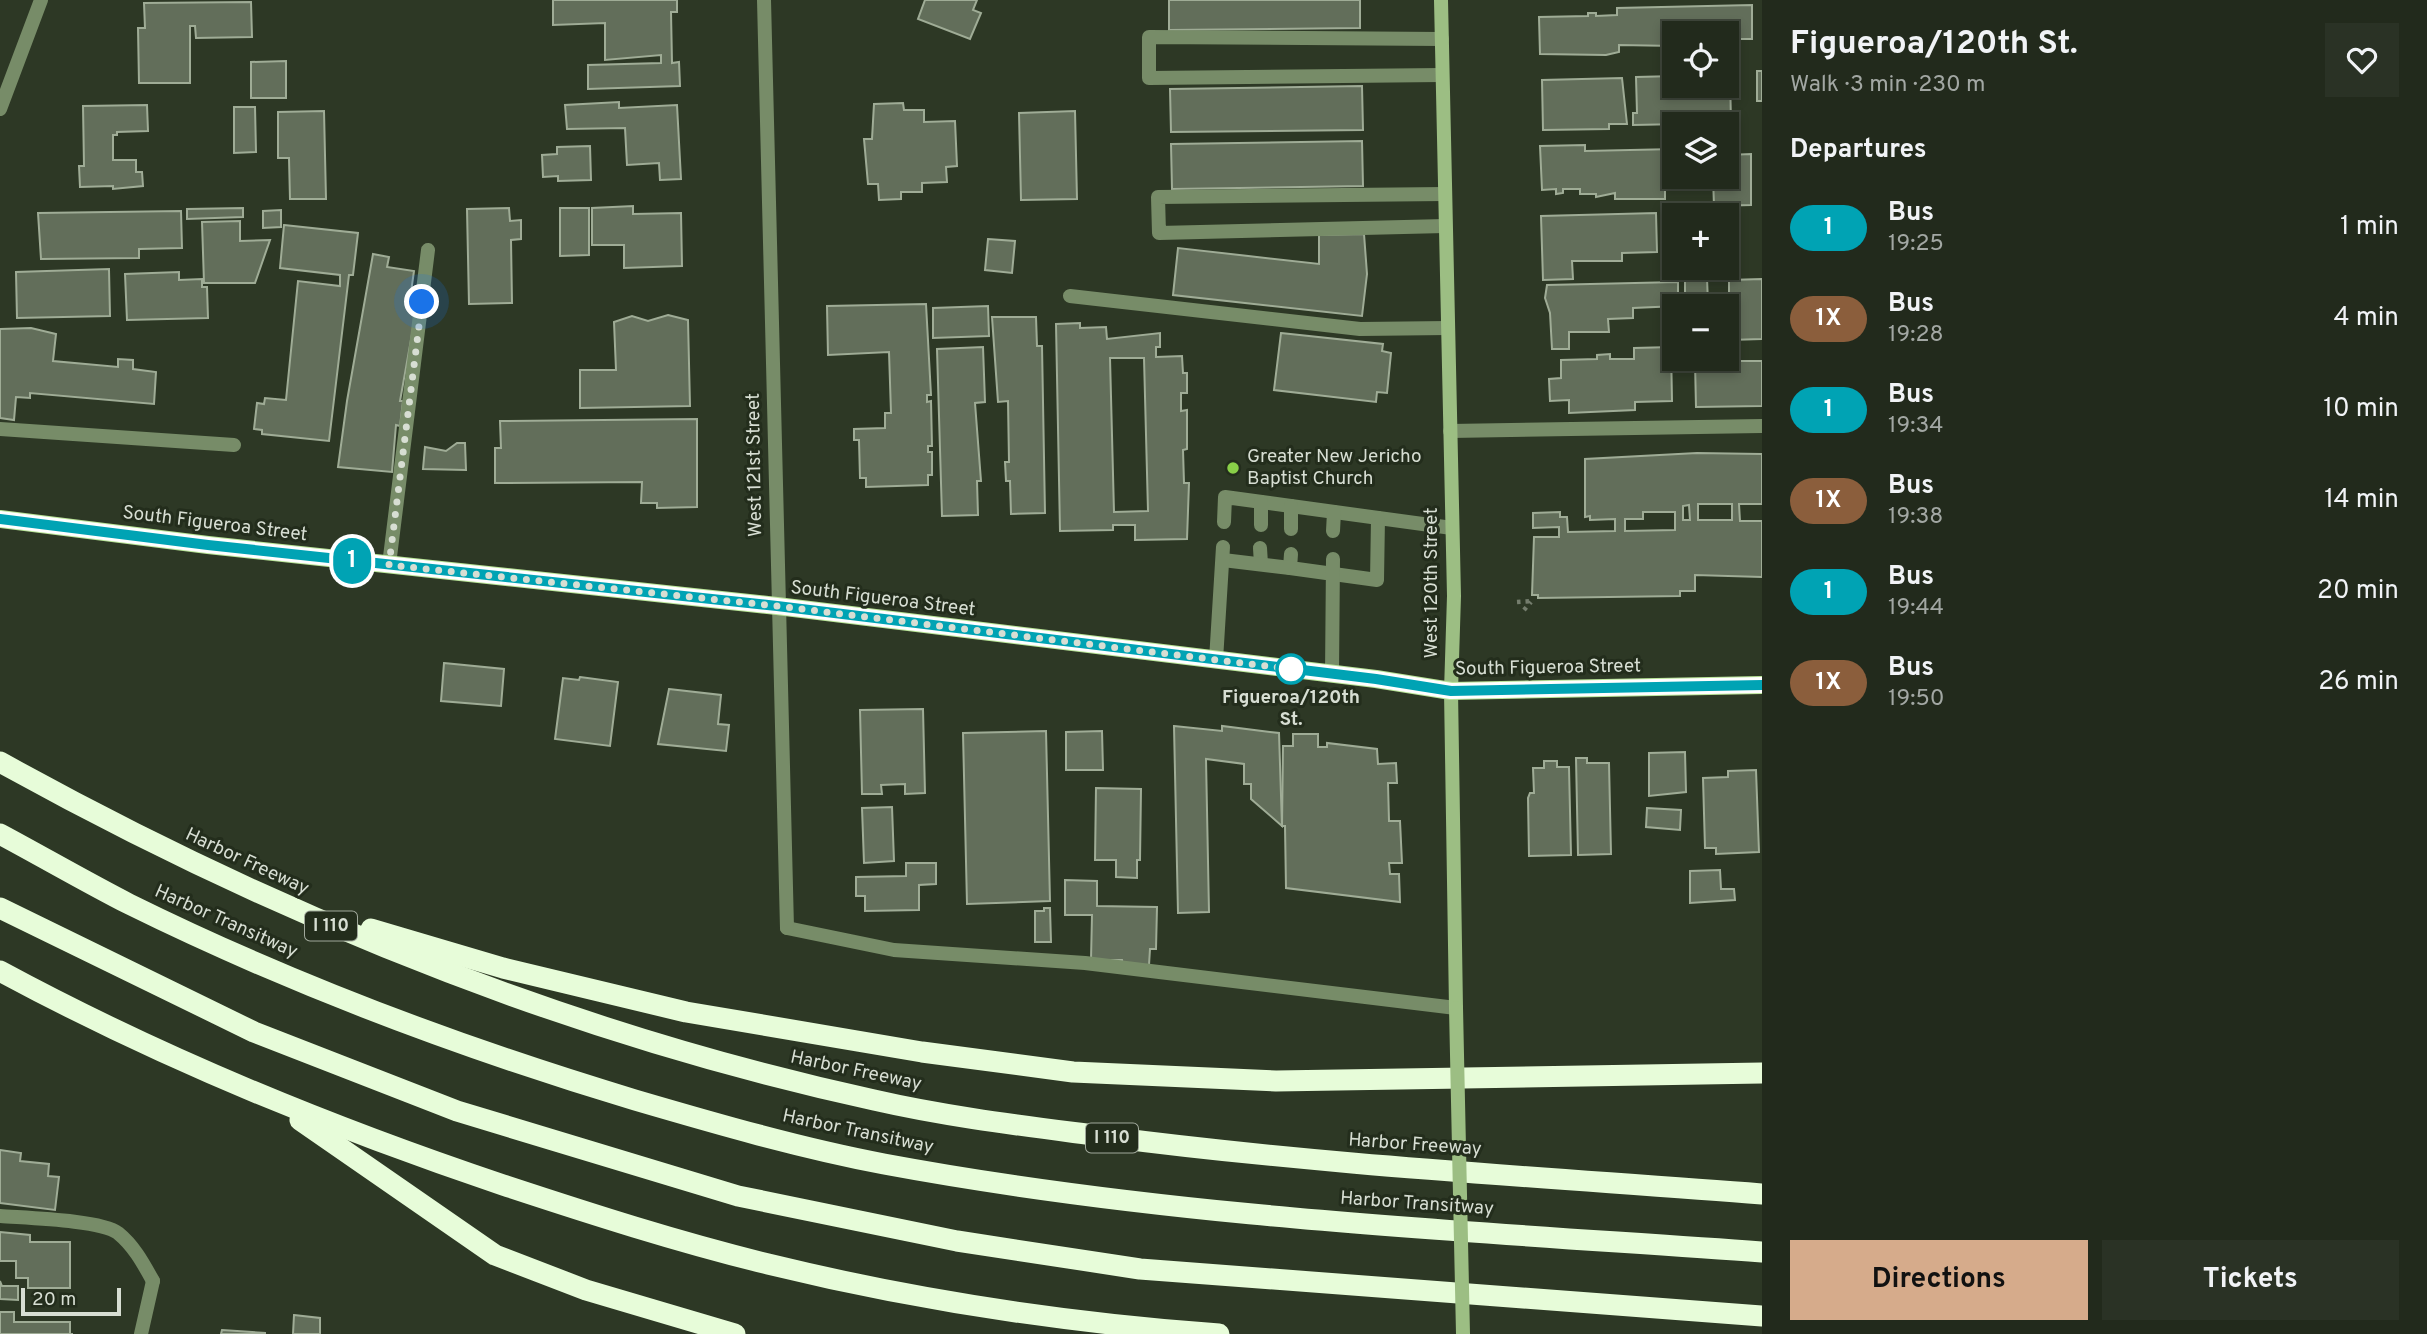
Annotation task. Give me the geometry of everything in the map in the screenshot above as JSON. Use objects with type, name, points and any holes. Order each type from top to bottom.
[{"type":"highway","name":"Harbor Freeway","points":[[0,762],[186,860],[348,933],[480,984],[733,1066],[876,1101],[1014,1125],[1172,1146],[1358,1164],[1762,1194]]},
{"type":"highway","name":"Harbor Transitway","points":[[0,834],[130,904],[273,969],[426,1031],[556,1076],[712,1123],[867,1160],[1055,1191],[1165,1205],[1283,1217],[1762,1252]]},
{"type":"highway","points":[[186,860],[374,929],[503,968],[686,1012],[936,1054],[1073,1072],[1194,1080],[1762,1073]]},
{"type":"highway","points":[[0,908],[254,1032],[444,1107],[738,1196],[957,1241],[1140,1269],[1314,1285],[1762,1316]]},
{"type":"highway","points":[[0,971],[153,1049],[276,1102],[426,1159],[647,1231],[769,1265],[891,1290],[1039,1314],[1219,1334]]},
{"type":"highway","points":[[276,1102],[495,1255],[586,1290],[735,1334]]},
{"type":"highway","points":[[1552,1178],[1762,1182]]},
{"type":"main road","name":"South Figueroa Street","points":[[0,519],[389,565],[777,606],[1451,691],[1762,685]]},
{"type":"street","points":[[0,109],[41,0]]},
{"type":"street","name":"West 121st Street","points":[[764,0],[787,928],[894,950],[1085,963],[1456,1008]]},
{"type":"street","name":"West 120th Street","points":[[1441,0],[1452,528],[1451,691],[1463,1334]]},
{"type":"street","points":[[1442,39],[1149,37],[1149,78],[1442,75]]},
{"type":"street","points":[[1445,194],[1158,197],[1159,233],[1446,226]]},
{"type":"street","points":[[389,565],[428,250]]},
{"type":"street","points":[[1070,296],[1360,329],[1448,328]]},
{"type":"street","points":[[1450,431],[1762,426]]},
{"type":"street","points":[[0,429],[234,445]]},
{"type":"street","points":[[1224,522],[1225,497],[1452,528]]},
{"type":"street","points":[[1261,502],[1261,526]]},
{"type":"street","points":[[1291,506],[1291,529]]},
{"type":"street","points":[[1333,531],[1334,512]]},
{"type":"street","points":[[1216,660],[1223,554],[1261,564],[1290,561],[1333,575],[1377,580],[1378,518]]},
{"type":"street","points":[[1260,548],[1261,564]]},
{"type":"street","points":[[1332,674],[1333,558]]},
{"type":"street","points":[[0,1216],[79,1223],[116,1231],[137,1252],[153,1281],[141,1334]]},
{"type":"path","points":[[1517,602],[1532,601],[1524,610]]},
{"type":"building","points":[[553,0],[677,0],[677,12],[671,12],[672,63],[679,62],[680,86],[588,89],[588,65],[661,63],[661,55],[605,60],[605,23],[553,25]]},
{"type":"building","points":[[925,0],[977,0],[973,10],[981,13],[970,39],[918,19]]},
{"type":"building","points":[[1169,0],[1360,0],[1360,28],[1169,30]]},
{"type":"building","points":[[251,2],[252,37],[196,38],[195,26],[190,26],[190,83],[139,83],[138,28],[145,28],[144,3]]},
{"type":"building","points":[[1752,5],[1752,39],[1739,39],[1739,21],[1662,21],[1662,46],[1619,45],[1619,52],[1606,55],[1540,54],[1539,17],[1588,16],[1588,13],[1596,13],[1596,16],[1617,15],[1617,8]]},
{"type":"building","points":[[286,61],[286,98],[251,98],[251,62]]},
{"type":"building","points":[[1757,71],[1762,71],[1762,101],[1757,101]]},
{"type":"building","points":[[1662,76],[1662,98],[1730,98],[1731,112],[1662,112],[1662,124],[1633,125],[1633,113],[1637,113],[1636,77]]},
{"type":"building","points":[[1622,78],[1627,124],[1609,124],[1609,129],[1543,130],[1542,80]]},
{"type":"building","points":[[1362,86],[1363,130],[1171,132],[1170,89]]},
{"type":"building","points":[[619,102],[619,108],[677,105],[681,179],[660,180],[659,163],[627,165],[625,128],[567,129],[565,105]]},
{"type":"building","points":[[903,103],[904,110],[924,110],[924,122],[955,121],[957,166],[946,167],[947,182],[922,183],[922,192],[901,192],[901,199],[879,200],[878,184],[868,184],[864,139],[872,139],[874,104]]},
{"type":"building","points":[[147,105],[148,131],[117,132],[117,135],[113,135],[113,160],[136,160],[136,172],[142,172],[143,186],[113,189],[113,186],[80,187],[79,166],[84,166],[83,106]]},
{"type":"building","points":[[234,107],[255,107],[256,152],[234,153]]},
{"type":"building","points":[[324,111],[326,199],[290,199],[289,158],[278,158],[278,112]]},
{"type":"building","points":[[1075,111],[1077,199],[1021,200],[1019,113]]},
{"type":"building","points":[[1362,141],[1363,186],[1172,189],[1171,144]]},
{"type":"building","points":[[1585,145],[1585,151],[1662,149],[1662,189],[1665,189],[1665,199],[1615,199],[1615,193],[1596,197],[1596,194],[1580,194],[1580,189],[1563,189],[1563,193],[1556,194],[1556,189],[1542,190],[1540,146]]},
{"type":"building","points":[[590,146],[591,180],[558,181],[558,176],[543,177],[542,155],[557,154],[557,147]]},
{"type":"building","points":[[1739,154],[1751,154],[1751,205],[1714,203],[1713,189],[1739,189]]},
{"type":"building","points":[[633,206],[633,214],[681,213],[682,266],[624,268],[624,245],[592,245],[592,208]]},
{"type":"building","points":[[243,208],[243,217],[187,219],[187,209]]},
{"type":"building","points":[[509,208],[510,221],[521,220],[521,239],[511,240],[512,303],[469,304],[467,209]]},
{"type":"building","points":[[560,208],[589,208],[589,255],[560,256]]},
{"type":"building","points":[[281,210],[281,227],[263,228],[263,211]]},
{"type":"building","points":[[181,211],[182,248],[139,249],[139,258],[41,259],[38,213]]},
{"type":"building","points":[[1656,213],[1657,252],[1622,253],[1622,261],[1572,261],[1573,279],[1543,280],[1541,216]]},
{"type":"building","points":[[240,221],[240,241],[270,240],[255,283],[204,283],[202,222]]},
{"type":"building","points":[[284,225],[358,233],[353,275],[349,275],[329,441],[262,434],[262,430],[254,429],[257,403],[264,404],[265,398],[286,400],[298,281],[340,286],[340,275],[280,268]]},
{"type":"building","points":[[1364,234],[1367,274],[1362,316],[1173,295],[1178,248],[1319,264],[1319,235]]},
{"type":"building","points":[[988,239],[1015,241],[1012,273],[985,270]]},
{"type":"building","points":[[373,254],[389,257],[387,267],[414,271],[410,299],[413,300],[412,311],[416,312],[400,401],[403,401],[400,426],[396,425],[392,472],[338,467]]},
{"type":"building","points":[[109,269],[110,316],[17,318],[16,272]]},
{"type":"building","points":[[179,272],[179,280],[202,279],[202,287],[207,287],[208,318],[127,320],[125,274]]},
{"type":"building","points":[[1762,279],[1762,339],[1739,340],[1739,294],[1729,294],[1729,280]]},
{"type":"building","points":[[1685,280],[1707,280],[1708,294],[1685,294]]},
{"type":"building","points":[[1678,282],[1678,294],[1662,294],[1662,307],[1633,308],[1633,318],[1608,319],[1609,332],[1569,332],[1569,349],[1552,349],[1550,313],[1545,298],[1547,285]]},
{"type":"building","points":[[926,304],[931,395],[927,395],[927,402],[931,401],[932,446],[928,446],[928,452],[932,452],[932,475],[928,475],[928,485],[866,487],[866,478],[860,478],[859,440],[854,440],[854,429],[885,428],[885,413],[891,413],[889,352],[828,355],[827,306]]},
{"type":"building","points":[[988,306],[989,336],[933,338],[933,308]]},
{"type":"building","points":[[668,315],[688,320],[690,406],[580,408],[580,370],[616,370],[614,322],[632,316],[648,321]]},
{"type":"building","points":[[992,317],[1036,317],[1037,346],[1042,346],[1045,513],[1011,514],[1010,481],[1006,481],[1005,462],[1009,462],[1008,401],[998,402]]},
{"type":"building","points":[[1080,323],[1080,328],[1106,327],[1107,339],[1160,333],[1160,347],[1156,347],[1156,357],[1182,356],[1183,373],[1187,373],[1187,393],[1181,393],[1181,411],[1187,410],[1187,449],[1183,450],[1184,483],[1189,483],[1187,539],[1135,540],[1135,525],[1113,525],[1113,530],[1060,531],[1056,324]],"holes":[[[1110,358],[1144,358],[1148,511],[1114,512]]]},
{"type":"building","points":[[31,328],[56,334],[53,361],[118,367],[118,359],[133,360],[133,369],[156,372],[154,404],[30,393],[30,398],[16,397],[14,420],[0,418],[0,329]]},
{"type":"building","points":[[1281,333],[1383,344],[1382,351],[1391,353],[1387,393],[1377,392],[1376,402],[1274,390]]},
{"type":"building","points":[[983,347],[985,402],[975,403],[981,481],[977,481],[978,515],[942,516],[937,349]]},
{"type":"building","points":[[1662,347],[1662,371],[1671,371],[1672,401],[1635,402],[1635,410],[1569,413],[1569,400],[1550,401],[1549,379],[1561,378],[1561,360],[1597,359],[1597,355],[1610,354],[1610,359],[1634,359],[1634,348]]},
{"type":"building","points":[[1739,361],[1762,361],[1762,406],[1696,407],[1695,371],[1739,371]]},
{"type":"building","points":[[697,419],[697,507],[657,508],[657,503],[641,503],[642,482],[495,483],[495,448],[501,448],[500,421]]},
{"type":"building","points":[[457,443],[465,443],[466,470],[423,469],[425,447],[446,451]]},
{"type":"building","points":[[1697,453],[1762,454],[1762,504],[1739,504],[1740,521],[1762,521],[1762,577],[1695,575],[1695,591],[1680,591],[1680,596],[1538,598],[1538,595],[1532,595],[1534,537],[1559,537],[1559,527],[1533,528],[1533,513],[1560,512],[1560,517],[1567,517],[1568,532],[1615,531],[1615,519],[1590,520],[1590,516],[1585,517],[1585,459]],"holes":[[[1698,504],[1732,504],[1732,520],[1698,520]],[[1689,505],[1690,520],[1683,520],[1683,506]],[[1643,512],[1675,512],[1675,530],[1625,531],[1625,519],[1643,519]]]},
{"type":"building","points":[[444,663],[504,669],[501,706],[441,701]]},
{"type":"building","points":[[580,677],[618,682],[610,746],[555,739],[563,678],[579,680]]},
{"type":"building","points":[[669,689],[721,695],[718,724],[729,725],[726,751],[658,744]]},
{"type":"building","points":[[923,709],[925,793],[905,794],[905,784],[881,785],[882,794],[862,794],[860,710]]},
{"type":"building","points":[[1174,726],[1222,731],[1222,726],[1279,733],[1282,826],[1251,799],[1251,784],[1244,784],[1244,764],[1206,759],[1209,912],[1178,913]]},
{"type":"building","points":[[1046,731],[1050,901],[967,904],[963,733]]},
{"type":"building","points":[[1102,731],[1103,770],[1066,770],[1066,732]]},
{"type":"building","points":[[1293,734],[1318,734],[1318,747],[1327,747],[1327,743],[1377,749],[1378,764],[1396,763],[1397,783],[1388,783],[1389,821],[1400,821],[1402,863],[1389,863],[1390,874],[1399,874],[1400,902],[1286,888],[1285,826],[1282,826],[1283,746],[1293,746]]},
{"type":"building","points":[[1685,752],[1686,792],[1649,796],[1649,753]]},
{"type":"building","points":[[1576,758],[1587,758],[1587,763],[1609,763],[1611,854],[1578,855]]},
{"type":"building","points":[[1544,761],[1557,761],[1557,767],[1569,767],[1571,855],[1529,856],[1528,798],[1530,793],[1534,793],[1533,768],[1544,768]]},
{"type":"building","points":[[1756,770],[1759,852],[1716,854],[1716,848],[1705,848],[1703,778],[1728,777],[1728,771]]},
{"type":"building","points":[[1096,788],[1141,789],[1140,860],[1137,860],[1137,878],[1116,877],[1116,860],[1095,860]]},
{"type":"building","points":[[892,807],[894,861],[864,863],[862,808]]},
{"type":"building","points":[[1647,808],[1681,810],[1680,830],[1646,827]]},
{"type":"building","points":[[906,863],[936,863],[936,884],[919,885],[919,910],[865,911],[865,896],[856,896],[856,877],[906,876]]},
{"type":"building","points":[[1720,870],[1721,889],[1734,889],[1735,900],[1690,903],[1690,871]]},
{"type":"building","points":[[1065,880],[1097,881],[1097,906],[1157,907],[1156,949],[1150,949],[1149,965],[1123,965],[1122,960],[1091,960],[1092,915],[1065,915]]},
{"type":"building","points":[[1044,908],[1050,908],[1051,942],[1035,942],[1035,911],[1044,911]]},
{"type":"building","points":[[0,1150],[21,1153],[20,1161],[49,1164],[48,1176],[59,1177],[55,1210],[0,1203]]},
{"type":"building","points":[[0,1232],[30,1235],[30,1242],[70,1242],[70,1288],[28,1288],[28,1278],[16,1278],[16,1261],[0,1261]]},
{"type":"building","points":[[0,1281],[2,1286],[18,1286],[18,1300],[0,1299]]},
{"type":"building","points":[[0,1312],[14,1312],[14,1322],[70,1322],[70,1334],[0,1334]]},
{"type":"building","points":[[294,1315],[320,1318],[320,1334],[293,1334]]},
{"type":"building","points":[[222,1330],[265,1333],[265,1334],[221,1334]]},
{"type":"bus line","name":"1","points":[[0,519],[208,545],[777,606],[1376,679],[1451,691],[1762,685]]},
{"type":"place","name":"Greater New Jericho Baptist Church","points":[[1233,468]]},
{"type":"place","name":"Figueroa/120th St.","points":[[1291,669]]},
{"type":"route","points":[[422,302],[389,565],[777,606],[1291,669]]}]
